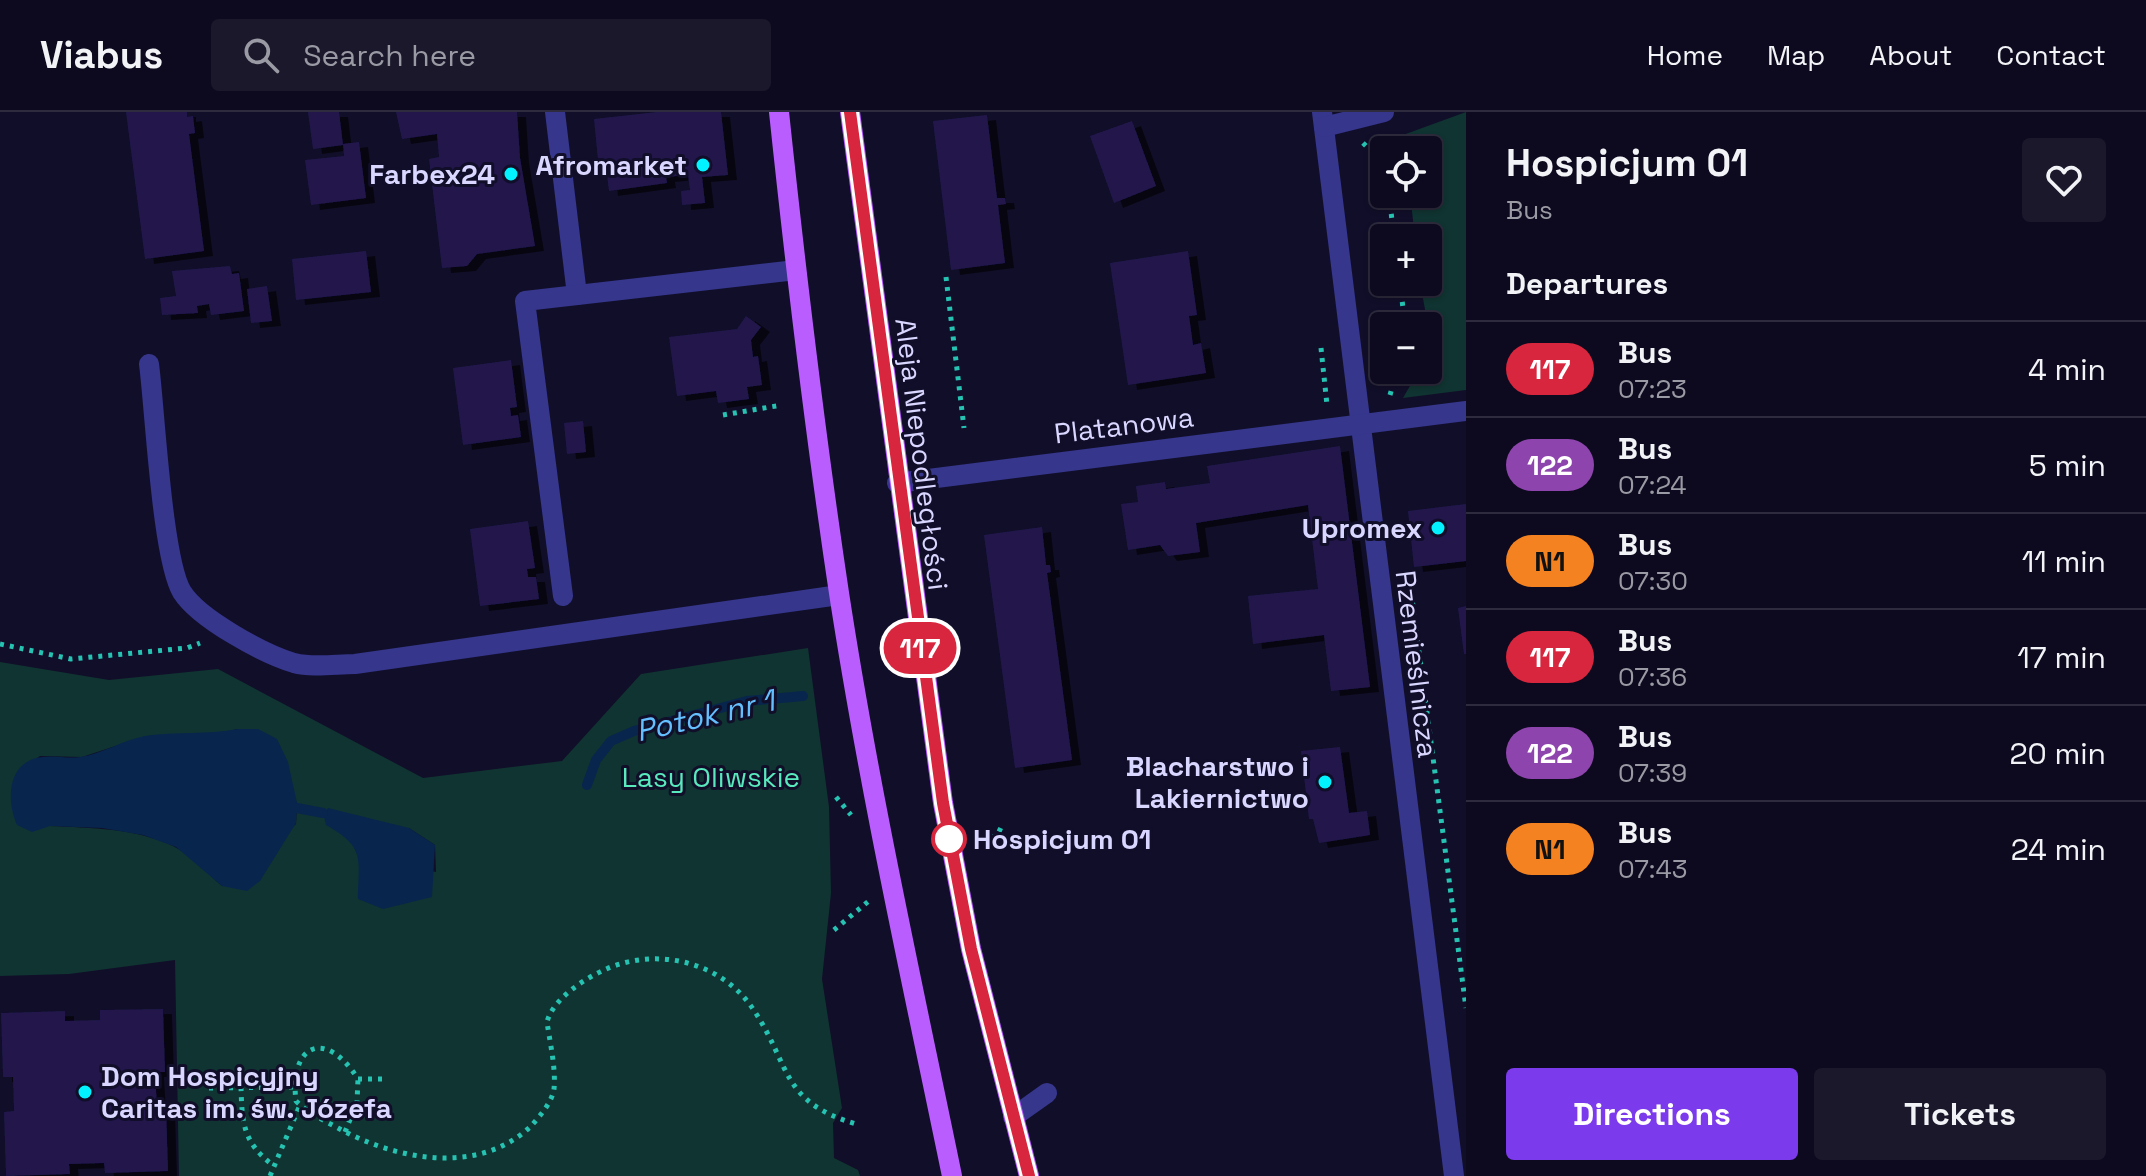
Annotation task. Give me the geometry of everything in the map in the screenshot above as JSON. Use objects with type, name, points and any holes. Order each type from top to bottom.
[{"type":"main road","points":[[779,112],[796,270],[839,595],[877,810],[952,1176]]},
{"type":"main road","name":"Aleja Niepodległości","points":[[850,112],[897,483],[945,817],[971,949],[1029,1176]]},
{"type":"street","points":[[555,112],[577,295]]},
{"type":"street","points":[[1323,120],[1384,112]]},
{"type":"street","name":"Rzemieślnicza","points":[[1323,120],[1454,1176]]},
{"type":"street","points":[[563,596],[525,301],[796,270]]},
{"type":"street","points":[[149,364],[176,579],[189,601],[231,631],[249,643],[296,664],[355,664],[839,595]]},
{"type":"street","name":"Platanowa","points":[[897,483],[1359,422],[1466,411]]},
{"type":"street","points":[[1013,1117],[1047,1093]]},
{"type":"path","points":[[946,277],[964,428]]},
{"type":"path","points":[[723,415],[782,405]]},
{"type":"path","points":[[1411,586],[1466,1008]]},
{"type":"path","points":[[0,644],[71,659],[187,648],[231,631]]},
{"type":"path","points":[[836,797],[857,822]]},
{"type":"path","points":[[982,838],[997,836],[1003,823]]},
{"type":"path","points":[[834,930],[873,897]]},
{"type":"path","points":[[345,1132],[357,1102],[358,1079],[345,1059],[333,1049],[321,1047],[309,1051],[300,1063],[294,1087],[300,1105],[345,1132],[397,1155],[432,1161],[464,1160],[522,1136],[541,1115],[554,1092],[547,1022],[550,1013],[586,978],[618,963],[661,957],[683,960],[733,988],[754,1011],[795,1089],[826,1114],[856,1124]]},
{"type":"path","points":[[358,1079],[382,1079]]},
{"type":"path","points":[[241,1087],[247,1136],[254,1152],[274,1166]]},
{"type":"path","points":[[209,1088],[294,1087]]},
{"type":"path","points":[[270,1176],[300,1105]]},
{"type":"green space","points":[[1466,112],[1466,390],[1403,398],[1411,384],[1442,384],[1442,312],[1425,312],[1423,296],[1442,296],[1442,224],[1413,224],[1412,208],[1442,208],[1442,136],[1403,135]]},
{"type":"green space","name":"Lasy Oliwskie","points":[[808,648],[829,807],[831,893],[822,979],[842,1108],[833,1123],[834,1158],[858,1170],[860,1176],[179,1176],[175,960],[69,974],[0,976],[0,662],[109,680],[218,669],[423,778],[562,761],[641,674]],"holes":[[[238,729],[297,803],[296,824],[222,886],[186,854],[158,840],[113,830],[50,826],[17,773],[40,756],[82,757],[146,736],[209,735]],[[409,828],[435,845],[436,872],[359,858],[350,838]]]},
{"type":"water","points":[[258,729],[277,739],[288,762],[297,803],[296,823],[260,881],[247,891],[222,886],[176,847],[143,835],[102,828],[50,826],[32,832],[17,825],[11,804],[12,783],[22,765],[31,760],[88,755],[145,736]]},
{"type":"water","points":[[328,808],[409,828],[435,845],[432,897],[383,909],[358,899],[357,854],[348,840],[326,825],[323,813]]},
{"type":"building","points":[[126,112],[187,112],[187,117],[193,116],[195,133],[189,134],[204,251],[145,259]]},
{"type":"building","points":[[308,112],[339,112],[343,145],[313,149]]},
{"type":"building","points":[[396,112],[517,112],[520,158],[535,246],[477,254],[467,266],[442,268],[429,159],[439,157],[437,134],[402,139]]},
{"type":"building","points":[[657,112],[721,112],[728,175],[702,177],[705,203],[682,205],[681,191],[690,190],[688,175],[666,177],[667,183],[609,191],[605,159],[598,160],[594,119]]},
{"type":"building","points":[[987,115],[997,198],[1005,198],[1006,204],[998,205],[1005,263],[951,270],[933,121]]},
{"type":"building","points":[[1132,121],[1156,186],[1114,203],[1090,136]]},
{"type":"building","points":[[359,142],[366,198],[311,205],[305,160],[344,156],[343,144]]},
{"type":"building","points":[[366,251],[371,292],[296,300],[292,259]]},
{"type":"building","points":[[1188,251],[1197,315],[1189,316],[1193,345],[1201,343],[1206,373],[1128,385],[1110,263]]},
{"type":"building","points":[[230,266],[232,274],[239,273],[244,311],[211,315],[209,304],[197,306],[198,313],[162,315],[160,298],[176,296],[172,271]]},
{"type":"building","points":[[267,286],[272,321],[251,323],[247,289]]},
{"type":"building","points":[[746,316],[761,327],[751,340],[753,357],[758,356],[762,385],[747,387],[749,399],[718,403],[716,391],[677,396],[669,337],[737,329]]},
{"type":"building","points":[[511,360],[517,407],[510,408],[511,416],[518,415],[521,437],[463,445],[453,368]]},
{"type":"building","points":[[583,421],[586,452],[567,454],[564,423]]},
{"type":"building","points":[[1340,446],[1370,687],[1331,691],[1324,635],[1253,644],[1248,596],[1318,589],[1308,505],[1196,523],[1200,552],[1168,556],[1160,545],[1128,550],[1121,504],[1138,502],[1136,486],[1165,482],[1166,489],[1210,483],[1207,466]]},
{"type":"building","name":"Upromex","points":[[1466,504],[1466,561],[1414,567],[1408,511]]},
{"type":"building","points":[[528,521],[535,568],[527,569],[528,577],[536,577],[539,599],[480,606],[470,529]]},
{"type":"building","points":[[1042,527],[1046,565],[1050,565],[1051,572],[1047,573],[1072,760],[1015,768],[984,535]]},
{"type":"building","points":[[1466,606],[1466,654],[1464,654],[1458,608]]},
{"type":"building","name":"Blacharstwo i Lakiernictwo","points":[[1340,747],[1349,813],[1367,811],[1370,835],[1319,843],[1313,819],[1309,819],[1301,751]]},
{"type":"building","name":"Dom Hospicyjny Caritas im. św. Józefa","points":[[163,1009],[165,1072],[155,1072],[157,1107],[166,1107],[168,1171],[105,1173],[104,1163],[69,1164],[70,1174],[6,1176],[4,1112],[14,1111],[13,1077],[3,1077],[1,1013],[65,1011],[65,1021],[100,1020],[100,1010]]},
{"type":"waterway","name":"Potok nr 1","points":[[587,785],[596,760],[611,741],[634,731],[747,701],[803,696]]},
{"type":"waterway","name":"Potok nr 1","points":[[297,808],[323,813]]},
{"type":"bus line","name":"117","points":[[850,112],[897,483],[943,803],[971,949],[1029,1176]]},
{"type":"place","name":"Afromarket","points":[[703,165]]},
{"type":"place","name":"Farbex24","points":[[511,174]]},
{"type":"place","name":"Upromex","points":[[1438,528]]},
{"type":"place","name":"Blacharstwo i Lakiernictwo","points":[[1325,782]]},
{"type":"place","name":"Hospicjum 01","points":[[949,839]]},
{"type":"place","name":"Dom Hospicyjny Caritas im. św. Józefa","points":[[85,1092]]}]
